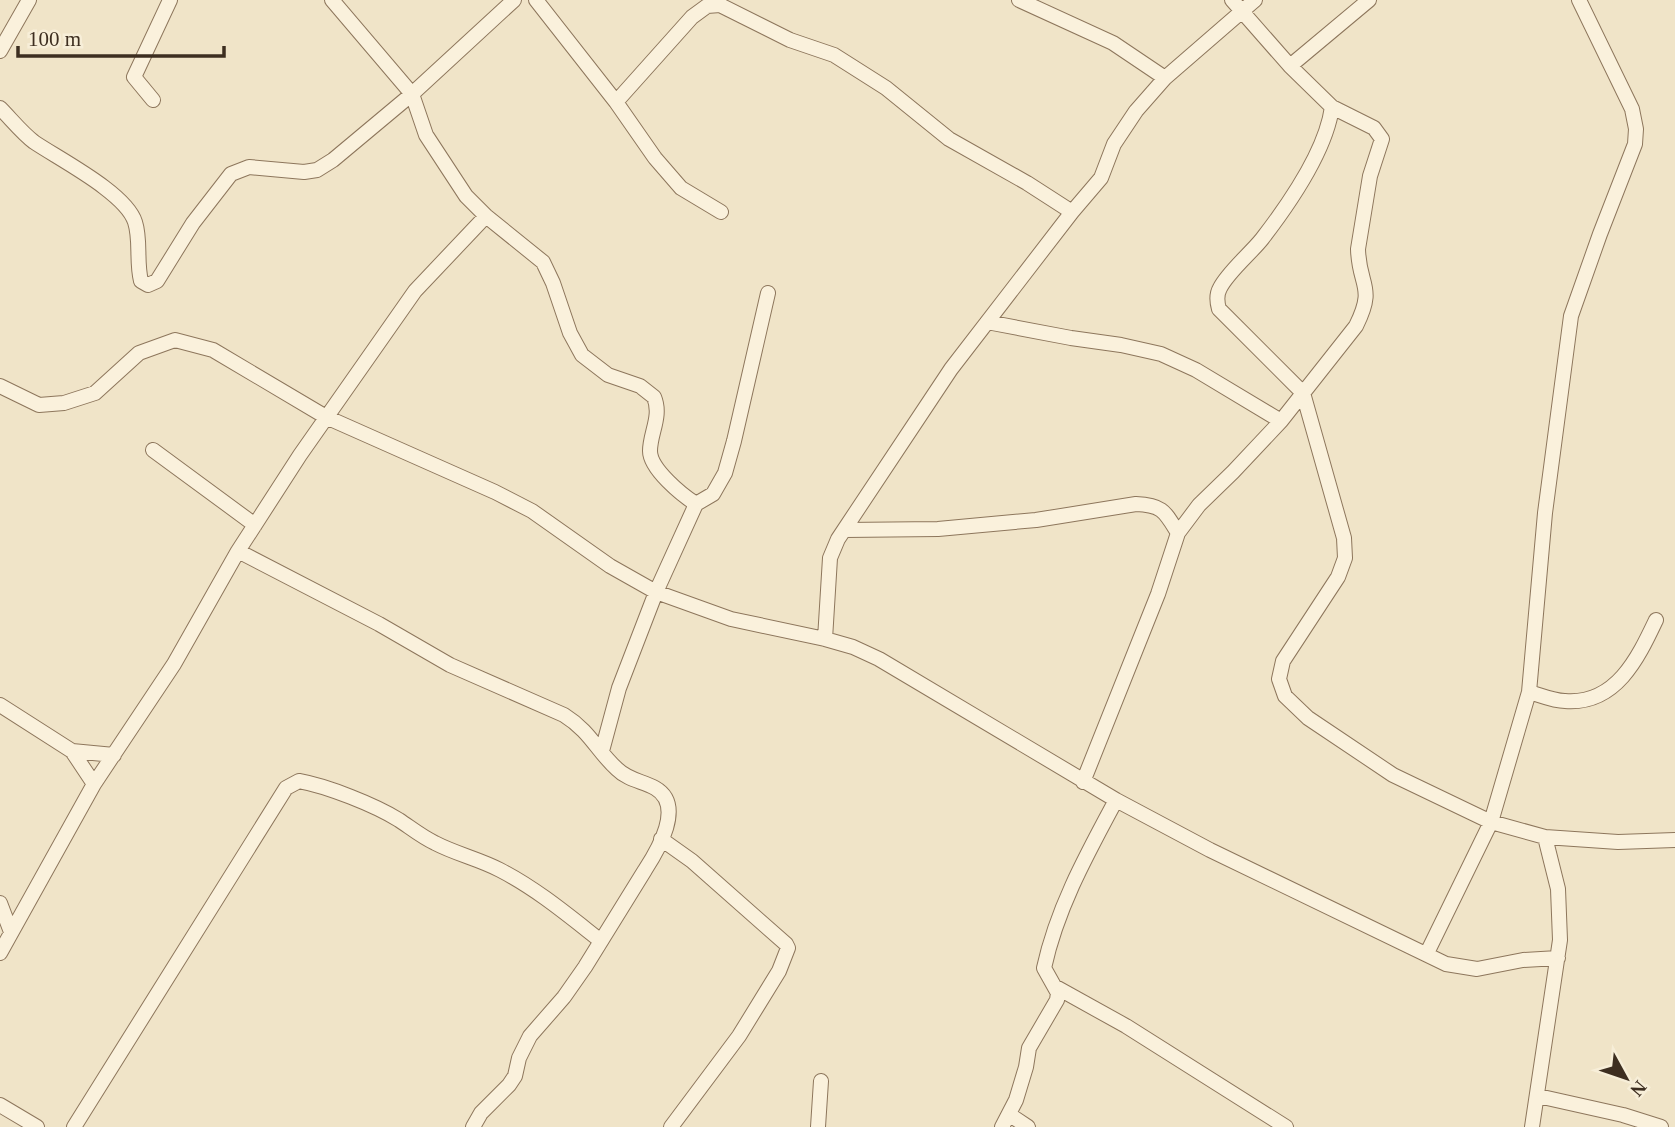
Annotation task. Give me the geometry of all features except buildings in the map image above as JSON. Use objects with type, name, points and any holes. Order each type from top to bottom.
[{"type":"street","points":[[0,51],[29,0]]},
{"type":"street","points":[[153,100],[134,77],[170,0]]},
{"type":"street","points":[[332,0],[412,94],[426,135],[466,196],[486,216],[543,262],[570,333],[582,355],[608,374],[640,386],[654,397],[657,414],[650,450],[654,466],[696,504]]},
{"type":"street","points":[[0,108],[32,140],[95,181],[120,201],[135,220],[137,267],[141,281],[148,285],[157,281],[194,223],[231,174],[249,167],[304,172],[317,170],[333,160],[412,94],[514,0]]},
{"type":"street","points":[[536,0],[616,102],[655,158],[681,188],[721,212]]},
{"type":"street","points":[[1019,0],[1113,43],[1165,78]]},
{"type":"street","points":[[1083,782],[1158,594],[1178,533],[1199,505],[1281,421],[1356,326],[1367,295],[1358,249],[1370,176],[1382,139],[1374,128],[1332,107],[1290,66],[1231,0]]},
{"type":"street","points":[[825,639],[830,558],[845,530],[951,369],[1101,178],[1114,144],[1124,127],[1165,78],[1255,0]]},
{"type":"street","points":[[1290,66],[1369,0]]},
{"type":"street","points":[[1427,953],[1490,822],[1529,692],[1547,501],[1571,316],[1634,144],[1636,129],[1632,109],[1579,0]]},
{"type":"street","points":[[616,102],[692,17],[706,6],[720,5],[790,40],[834,55],[886,88],[949,139],[1072,212]]},
{"type":"street","points":[[1332,107],[1319,149],[1293,194],[1263,237],[1220,288],[1217,299],[1219,309],[1303,393],[1344,538],[1345,558],[1338,577],[1283,661],[1279,679],[1285,696],[1308,718],[1393,775],[1490,822],[1545,837],[1618,842],[1675,840]]},
{"type":"street","points":[[0,953],[94,784],[174,664],[238,551],[326,417],[415,291],[486,216]]},
{"type":"street","points":[[602,751],[619,688],[656,592],[696,504],[713,494],[725,473],[768,293]]},
{"type":"street","points":[[987,322],[1161,354],[1196,370],[1281,421]]},
{"type":"street","points":[[0,386],[39,405],[64,402],[95,393],[139,353],[175,340],[213,350],[326,417],[532,511],[610,566],[656,592],[731,619],[825,639],[879,659],[1116,800],[1210,850],[1446,964],[1477,969],[1523,960],[1558,958]]},
{"type":"street","points":[[153,450],[255,525]]},
{"type":"street","points":[[845,530],[938,529],[1036,520],[1136,504],[1152,504],[1164,511],[1178,533]]},
{"type":"street","points":[[238,551],[379,624],[450,665],[564,715],[579,724],[617,769],[630,779],[656,789],[666,799],[670,815],[654,855],[564,997],[530,1036],[519,1058],[515,1076],[481,1113],[473,1127]]},
{"type":"street","points":[[1529,692],[1567,702],[1603,693],[1633,667],[1656,620]]},
{"type":"street","points":[[0,705],[72,751],[94,784]]},
{"type":"street","points":[[72,751],[114,755]]},
{"type":"street","points":[[74,1127],[286,788],[299,781],[371,805],[436,844],[502,872],[533,889],[601,941]]},
{"type":"street","points":[[1028,1127],[1006,1121],[1026,1067],[1029,1048],[1057,1000],[1058,992],[1044,968],[1069,890],[1116,800]]},
{"type":"street","points":[[1532,1127],[1558,958],[1560,922],[1558,889],[1545,837]]},
{"type":"street","points":[[661,839],[724,888],[788,948],[779,971],[740,1036],[671,1127]]},
{"type":"street","points":[[0,903],[11,932]]},
{"type":"street","points":[[1054,986],[1126,1026],[1286,1127]]},
{"type":"street","points":[[818,1127],[821,1081]]},
{"type":"street","points":[[1538,1096],[1623,1115],[1661,1127]]},
{"type":"street","points":[[0,1105],[37,1127]]}]
